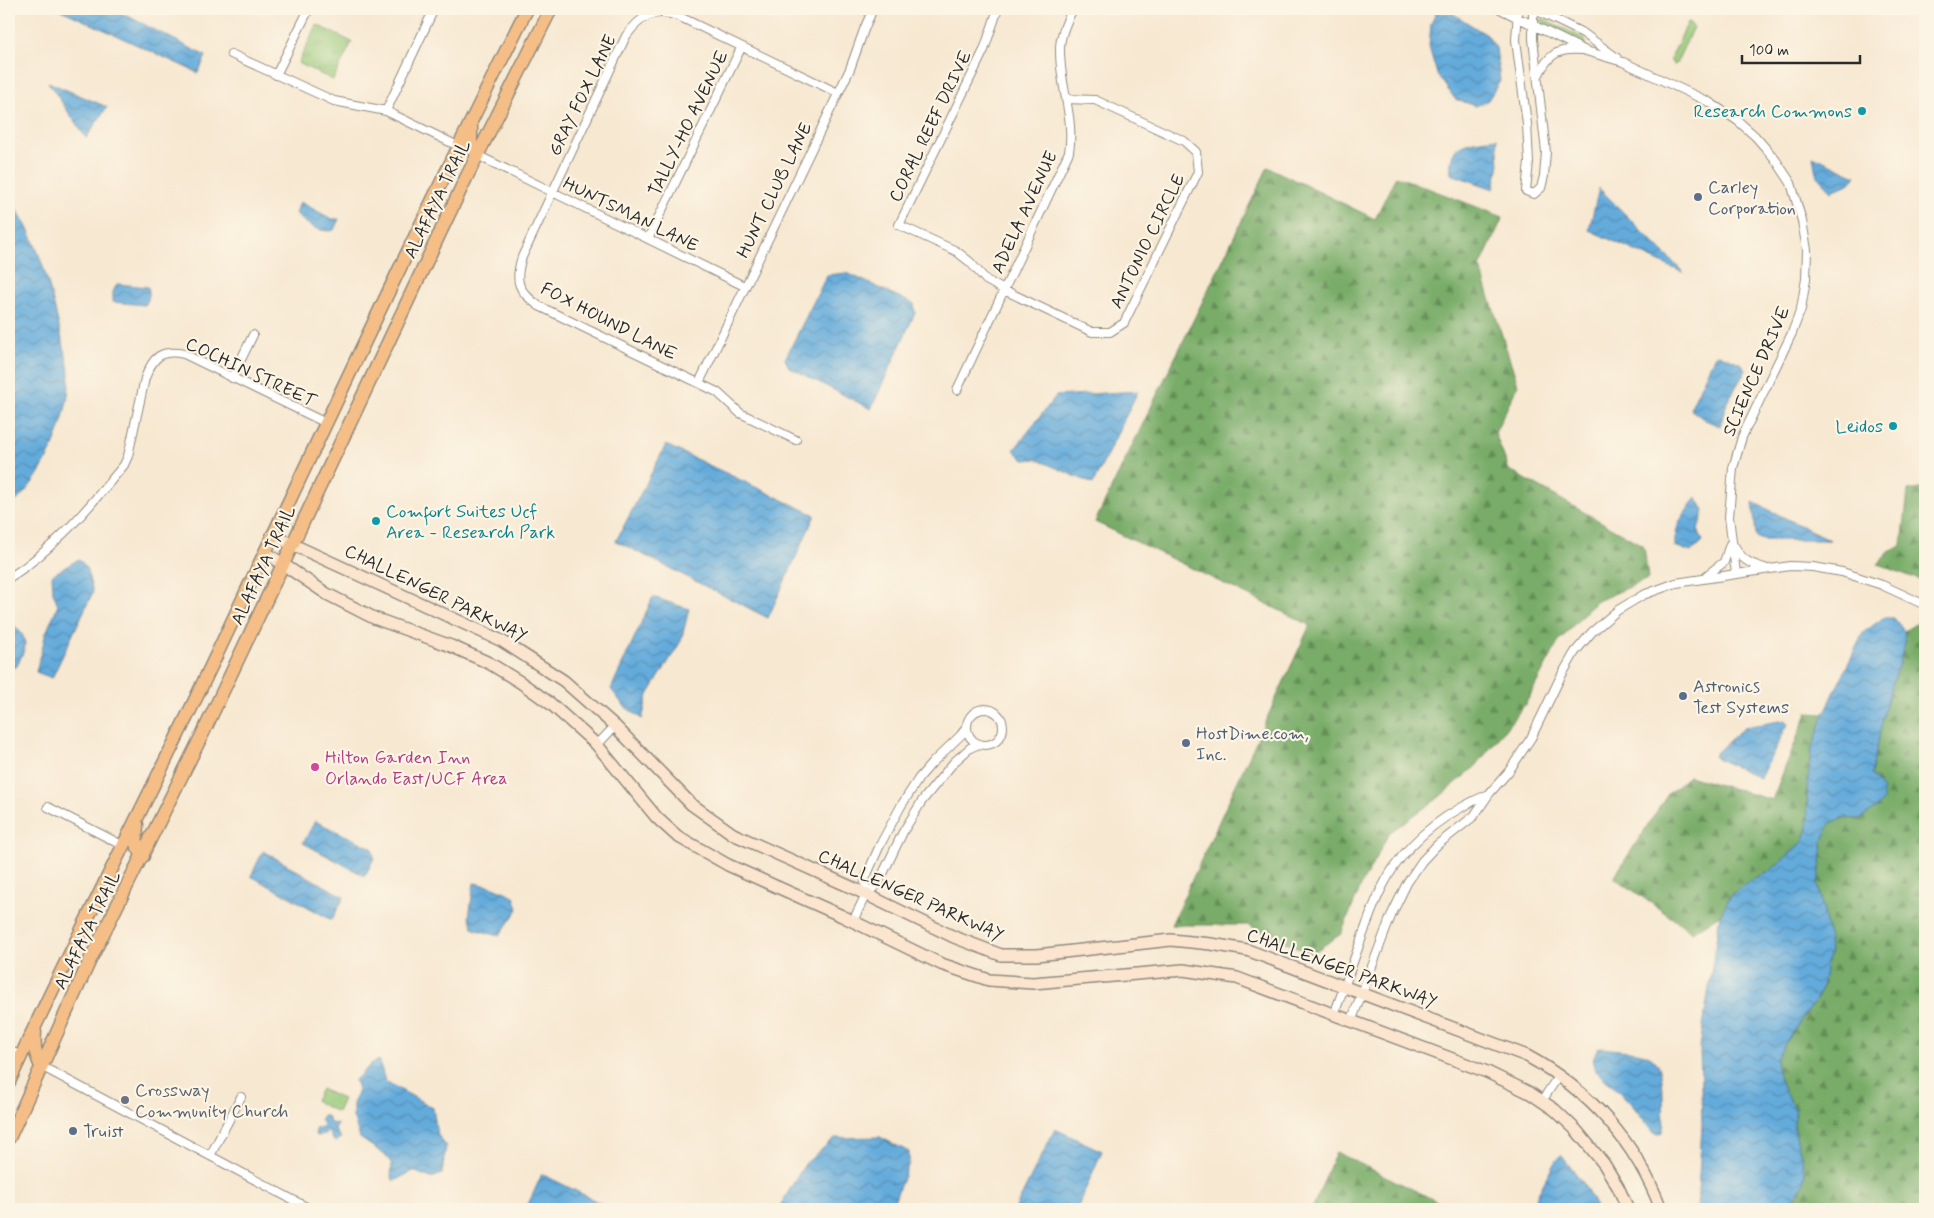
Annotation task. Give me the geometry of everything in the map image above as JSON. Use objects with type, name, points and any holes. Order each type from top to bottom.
[{"type":"main road","name":"ALAFAYA TRAIL","points":[[9,1082],[36,1022],[124,846],[265,552],[470,120],[527,9]]},
{"type":"main road","name":"ALAFAYA TRAIL","points":[[9,1138],[90,960],[143,856],[477,155],[551,9]]},
{"type":"main road","points":[[470,120],[471,146],[477,155]]},
{"type":"main road","points":[[458,146],[465,158],[466,178]]},
{"type":"main road","name":"CHALLENGER PARKWAY","points":[[272,536],[502,641],[564,681],[615,726],[691,804],[733,834],[866,894],[954,937],[1001,955],[1037,955],[1171,940],[1247,950],[1514,1050],[1559,1075],[1590,1101],[1621,1135],[1644,1172],[1661,1209]]},
{"type":"main road","points":[[265,552],[327,594],[374,618],[451,646],[489,663],[520,682],[551,704],[597,745],[657,818],[677,836],[728,864],[853,921],[941,964],[989,980],[1033,982],[1183,970],[1237,978],[1500,1077],[1542,1101],[1566,1120],[1595,1152],[1611,1175],[1628,1209]]},
{"type":"main road","points":[[137,819],[136,844],[143,856]]},
{"type":"main road","points":[[124,846],[130,860],[130,883]]},
{"type":"main road","points":[[36,1022],[34,1047],[35,1055],[41,1066]]},
{"type":"street","points":[[276,75],[309,9]]},
{"type":"street","points":[[386,111],[434,9]]},
{"type":"street","name":"HUNT CLUB LANE","points":[[699,383],[850,69],[873,9]]},
{"type":"street","name":"CORAL REEF DRIVE","points":[[956,252],[899,225],[984,50],[998,9]]},
{"type":"street","name":"ADELA AVENUE","points":[[957,390],[1068,152],[1072,135],[1060,47],[1067,21],[1073,9]]},
{"type":"street","name":"SCIENCE DRIVE","points":[[1500,9],[1586,51],[1623,62],[1709,102],[1738,121],[1755,136],[1791,183],[1802,221],[1807,250],[1806,279],[1801,309],[1792,333],[1738,448],[1733,468],[1729,517],[1736,573]]},
{"type":"street","points":[[1518,9],[1516,40],[1527,124],[1529,162],[1526,191],[1534,194],[1541,188],[1546,152],[1532,25],[1533,9]]},
{"type":"street","name":"SCIENCE DRIVE","points":[[1533,9],[1583,33],[1623,62]]},
{"type":"street","name":"GRAY FOX LANE","points":[[552,193],[626,36],[638,21],[648,15],[667,12],[678,16],[838,94]]},
{"type":"street","name":"TALLY-HO AVENUE","points":[[648,239],[741,48]]},
{"type":"street","points":[[1537,78],[1543,64],[1556,53],[1569,49],[1586,51]]},
{"type":"street","points":[[231,54],[334,101],[386,111],[458,146]]},
{"type":"street","name":"ANTONIO CIRCLE","points":[[956,252],[970,262],[986,280],[1092,332],[1110,332],[1124,323],[1198,172],[1196,152],[1184,141],[1095,100],[1066,99]]},
{"type":"street","name":"HUNTSMAN LANE","points":[[477,155],[744,286]]},
{"type":"street","name":"FOX HOUND LANE","points":[[552,193],[522,257],[518,270],[517,280],[528,298],[539,306],[699,383],[723,396],[740,413],[796,440]]},
{"type":"street","points":[[232,378],[253,335]]},
{"type":"street","name":"COCHIN STREET","points":[[9,578],[48,550],[74,525],[124,464],[128,456],[145,378],[150,366],[163,353],[174,352],[184,354],[326,423]]},
{"type":"street","points":[[1731,540],[1739,554],[1746,561],[1768,569]]},
{"type":"street","points":[[1704,578],[1724,562],[1731,540]]},
{"type":"street","points":[[1351,1022],[1391,916],[1407,882],[1422,861],[1437,845],[1474,816],[1489,794],[1504,778],[1525,750],[1567,665],[1592,632],[1618,610],[1643,594],[1662,587],[1736,573],[1802,566],[1836,570],[1870,580],[1925,604]]},
{"type":"street","points":[[866,894],[865,879],[901,806],[928,768],[961,735],[971,715],[980,709],[993,710],[1002,718],[1004,728],[1000,738],[995,743],[987,745],[979,744],[970,738],[966,728]]},
{"type":"street","points":[[597,745],[615,726]]},
{"type":"street","points":[[853,921],[866,894],[878,884],[912,816],[934,783],[970,748],[979,744]]},
{"type":"street","points":[[1334,1015],[1377,899],[1394,867],[1408,849],[1441,820],[1464,804],[1489,794]]},
{"type":"street","points":[[48,807],[124,846]]},
{"type":"street","points":[[9,1050],[21,1056]]},
{"type":"street","points":[[41,1066],[310,1209]]},
{"type":"street","points":[[1542,1101],[1559,1075]]},
{"type":"street","points":[[210,1156],[241,1098]]},
{"type":"green space","points":[[1544,19],[1585,39],[1585,44],[1581,44],[1541,25],[1541,20]]},
{"type":"green space","points":[[1690,23],[1693,27],[1674,65],[1670,60],[1687,24]]},
{"type":"green space","points":[[317,25],[352,42],[333,80],[298,63]]},
{"type":"green space","points":[[1268,167],[1375,219],[1396,176],[1503,217],[1480,267],[1518,385],[1495,433],[1509,470],[1644,546],[1648,579],[1595,602],[1559,641],[1526,703],[1476,766],[1437,799],[1389,833],[1361,886],[1341,934],[1311,954],[1248,925],[1171,925],[1310,625],[1095,522]]},
{"type":"green space","points":[[1925,488],[1925,582],[1878,564],[1889,552],[1902,545],[1908,491]]},
{"type":"green space","points":[[1924,619],[1925,1209],[1787,1209],[1799,1194],[1805,1172],[1794,1128],[1795,1109],[1784,1091],[1778,1074],[1776,1060],[1788,1038],[1814,1003],[1822,988],[1826,963],[1830,954],[1828,932],[1818,885],[1824,838],[1830,823],[1844,818],[1860,819],[1883,790],[1871,774],[1886,704],[1906,641],[1904,631]]},
{"type":"green space","points":[[1807,713],[1824,714],[1811,752],[1807,791],[1808,829],[1803,842],[1769,872],[1753,879],[1731,895],[1720,915],[1692,932],[1614,877],[1668,794],[1689,776],[1772,800]]},
{"type":"green space","points":[[321,1089],[343,1099],[337,1112],[315,1101]]},
{"type":"green space","points":[[1336,1152],[1453,1209],[1312,1209]]},
{"type":"water","points":[[59,9],[114,9],[206,56],[198,73]]},
{"type":"water","points":[[1436,13],[1452,13],[1487,35],[1496,48],[1500,81],[1488,100],[1476,106],[1455,99],[1437,74],[1429,47],[1431,24]]},
{"type":"water","points":[[48,82],[107,107],[86,138]]},
{"type":"water","points":[[1497,138],[1499,164],[1494,189],[1451,174],[1453,154],[1457,148],[1470,142]]},
{"type":"water","points":[[1813,156],[1856,176],[1848,184],[1832,191],[1816,174]]},
{"type":"water","points":[[1599,188],[1684,273],[1589,230]]},
{"type":"water","points":[[9,197],[28,228],[41,261],[65,352],[69,387],[62,420],[50,453],[32,483],[9,508]]},
{"type":"water","points":[[300,202],[332,219],[339,219],[334,230],[318,229],[303,220],[296,213]]},
{"type":"water","points":[[847,273],[914,304],[915,313],[871,409],[789,367],[785,359],[827,275]]},
{"type":"water","points":[[117,284],[148,287],[149,296],[145,305],[113,302],[113,292]]},
{"type":"water","points":[[1719,354],[1742,364],[1746,370],[1727,402],[1720,426],[1705,420],[1690,409],[1715,355]]},
{"type":"water","points":[[1138,391],[1093,484],[1036,459],[1024,460],[1014,450],[1056,396]]},
{"type":"water","points":[[666,445],[815,515],[768,618],[616,541]]},
{"type":"water","points":[[1696,497],[1704,510],[1698,530],[1703,541],[1691,552],[1675,546],[1675,538],[1678,525]]},
{"type":"water","points":[[1753,502],[1830,540],[1763,540],[1756,537]]},
{"type":"water","points":[[79,559],[86,567],[93,592],[52,678],[36,672],[46,633],[58,605],[53,592],[52,575]]},
{"type":"water","points":[[653,597],[689,609],[681,641],[648,695],[642,719],[624,706],[611,689]]},
{"type":"water","points":[[1883,618],[1894,618],[1904,631],[1906,641],[1886,704],[1871,774],[1883,790],[1883,800],[1878,807],[1860,819],[1844,818],[1830,823],[1824,838],[1818,885],[1828,932],[1830,954],[1826,963],[1822,988],[1814,1003],[1788,1038],[1776,1060],[1778,1074],[1784,1091],[1795,1109],[1794,1128],[1805,1172],[1803,1185],[1787,1209],[1697,1209],[1702,1125],[1700,1047],[1720,915],[1731,895],[1753,879],[1769,872],[1803,842],[1808,829],[1807,791],[1811,752],[1824,714],[1863,633]]},
{"type":"water","points":[[9,620],[23,636],[25,645],[17,666],[9,669]]},
{"type":"water","points":[[1786,720],[1788,724],[1760,778],[1714,757],[1744,727]]},
{"type":"water","points":[[315,821],[372,848],[374,858],[365,876],[303,843]]},
{"type":"water","points":[[263,851],[344,897],[332,920],[251,876]]},
{"type":"water","points":[[474,883],[494,887],[514,896],[518,909],[499,936],[474,929],[469,917]]},
{"type":"water","points":[[1597,1049],[1640,1053],[1649,1056],[1655,1061],[1660,1069],[1662,1080],[1664,1119],[1662,1132],[1654,1133],[1630,1102],[1596,1071],[1593,1059]]},
{"type":"water","points":[[379,1060],[385,1081],[433,1108],[437,1134],[446,1146],[442,1174],[431,1178],[413,1171],[394,1181],[391,1177],[392,1164],[385,1155],[360,1138],[353,1117],[353,1104],[358,1090],[355,1080],[371,1064]]},
{"type":"water","points":[[323,1115],[328,1117],[330,1123],[337,1124],[335,1130],[341,1138],[336,1142],[332,1139],[329,1132],[318,1136],[315,1135],[316,1128],[324,1125],[320,1120]]},
{"type":"water","points":[[1055,1129],[1102,1151],[1077,1209],[1015,1209]]},
{"type":"water","points":[[880,1137],[909,1152],[909,1163],[891,1209],[778,1209],[805,1164],[835,1138]]},
{"type":"water","points":[[1561,1155],[1584,1184],[1597,1209],[1530,1209],[1556,1160]]},
{"type":"water","points":[[542,1174],[612,1209],[526,1209]]},
{"type":"place","name":"Research Commons","points":[[1862,111]]},
{"type":"place","name":"Carley Corporation","points":[[1698,197]]},
{"type":"place","name":"Leidos","points":[[1893,426]]},
{"type":"place","name":"Comfort Suites Ucf Area - Research Park","points":[[376,521]]},
{"type":"place","name":"Astronics Test Systems","points":[[1683,696]]},
{"type":"place","name":"HostDime.com, Inc.","points":[[1186,743]]},
{"type":"place","name":"Hilton Garden Inn Orlando East/UCF Area","points":[[315,767]]},
{"type":"place","name":"Crossway Community Church","points":[[125,1100]]},
{"type":"place","name":"Truist","points":[[73,1131]]}]
